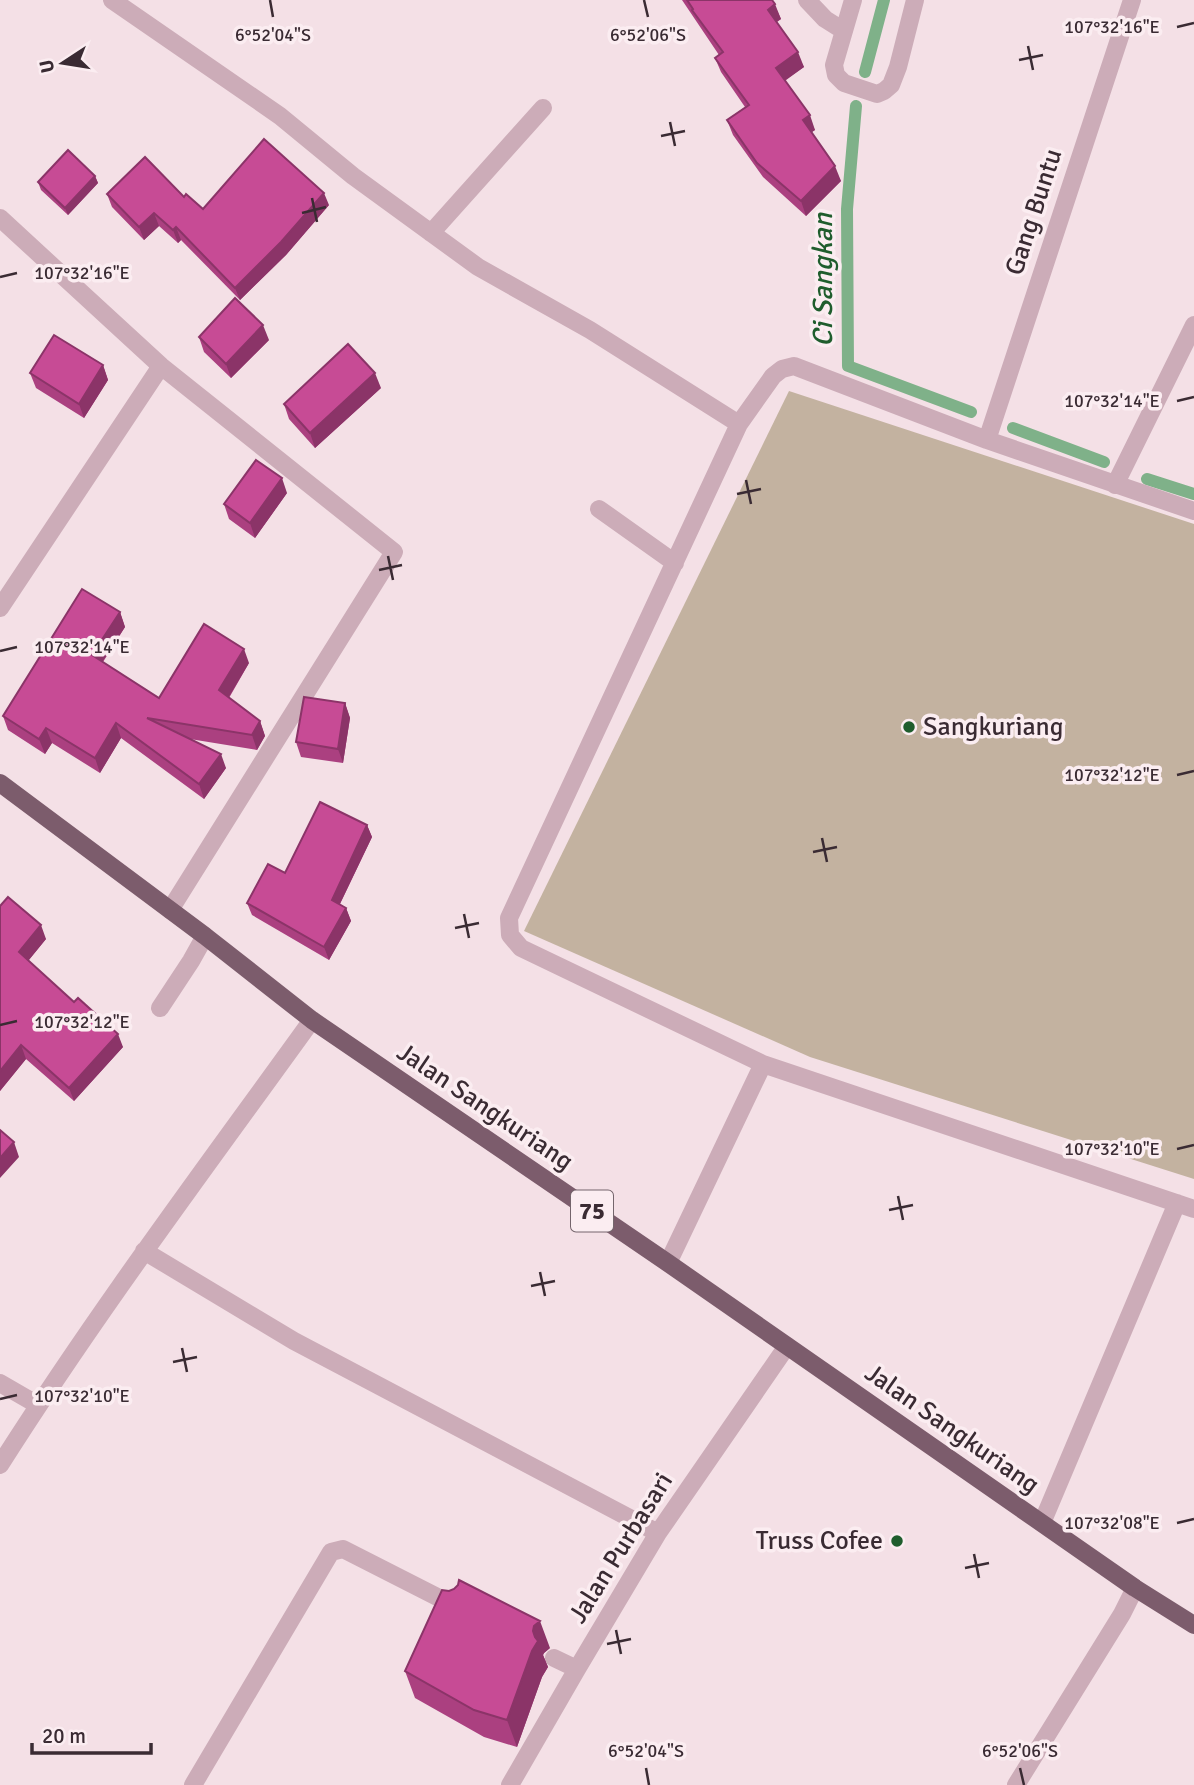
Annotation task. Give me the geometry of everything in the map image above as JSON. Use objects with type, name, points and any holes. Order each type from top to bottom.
[{"type":"main road","name":"Jalan Sangkuriang","points":[[0,783],[205,936],[312,1020],[668,1263],[1135,1588],[1194,1625]]},
{"type":"street","points":[[112,0],[280,116],[353,176],[478,267],[590,330],[739,424]]},
{"type":"street","points":[[807,0],[825,19],[844,31]]},
{"type":"street","points":[[853,0],[834,65],[836,75],[844,83],[877,94],[891,85],[915,0]]},
{"type":"street","name":"Gang Buntu","points":[[987,440],[1132,0]]},
{"type":"street","points":[[431,233],[543,108]]},
{"type":"street","points":[[0,218],[161,366],[394,552],[170,910]]},
{"type":"street","points":[[1115,485],[1194,325]]},
{"type":"street","points":[[0,608],[161,366]]},
{"type":"street","points":[[1042,1523],[1185,1206],[763,1064],[521,948],[510,934],[509,918],[739,424],[773,376],[782,369],[794,366],[987,440],[1194,511]]},
{"type":"street","points":[[599,509],[675,563]]},
{"type":"street","points":[[160,1008],[205,936]]},
{"type":"street","points":[[0,1465],[144,1251],[312,1020]]},
{"type":"street","points":[[668,1263],[763,1064]]},
{"type":"street","points":[[144,1251],[294,1341],[658,1533]]},
{"type":"street","name":"Jalan Purbasari","points":[[510,1785],[658,1533],[787,1346]]},
{"type":"street","points":[[0,1383],[38,1405]]},
{"type":"street","points":[[193,1785],[331,1552],[343,1549],[457,1607]]},
{"type":"street","points":[[1016,1785],[1122,1614],[1135,1588]]},
{"type":"street","points":[[554,1658],[577,1668]]},
{"type":"shaded area","name":"Sangkuriang","points":[[789,391],[1194,524],[1194,1179],[810,1057],[524,931]]},
{"type":"building","points":[[687,0],[772,0],[775,4],[768,10],[798,52],[776,68],[810,115],[803,120],[835,166],[801,201],[757,163],[727,120],[749,105],[715,58],[723,52]]},
{"type":"building","points":[[264,139],[324,193],[281,242],[235,288],[176,227],[173,230],[154,213],[139,227],[107,194],[145,157],[184,197],[186,194],[203,209]]},
{"type":"building","points":[[68,150],[95,176],[65,208],[38,182]]},
{"type":"building","points":[[235,298],[263,325],[226,364],[199,337]]},
{"type":"building","points":[[54,335],[103,365],[79,404],[30,373]]},
{"type":"building","points":[[348,344],[375,373],[310,433],[284,404]]},
{"type":"building","points":[[256,460],[282,478],[250,523],[224,504]]},
{"type":"building","points":[[82,589],[120,612],[92,655],[159,698],[204,624],[244,649],[219,690],[260,721],[252,735],[147,718],[221,754],[199,784],[116,723],[95,758],[46,728],[39,739],[3,716]]},
{"type":"building","points":[[304,697],[345,703],[338,749],[296,742]]},
{"type":"building","points":[[320,802],[367,825],[332,900],[346,908],[324,947],[247,903],[268,864],[285,873]]},
{"type":"building","points":[[8,897],[41,925],[19,952],[74,1002],[78,998],[118,1034],[69,1088],[21,1045],[0,1071],[0,906]]},
{"type":"building","points":[[0,1130],[14,1142],[0,1158]]},
{"type":"building","points":[[459,1580],[540,1621],[533,1631],[538,1641],[507,1720],[474,1710],[405,1671],[442,1590],[454,1589]]},
{"type":"waterway","name":"Ci Sangkan","points":[[865,72],[884,0]]},
{"type":"waterway","name":"Ci Sangkan","points":[[856,106],[847,209],[848,366],[971,412]]},
{"type":"waterway","name":"Ci Sangkan","points":[[1013,428],[1104,462]]},
{"type":"waterway","name":"Ci Sangkan","points":[[1147,479],[1194,494]]},
{"type":"place","name":"Sangkuriang","points":[[909,727]]},
{"type":"place","name":"Truss Cofee","points":[[897,1541]]}]
